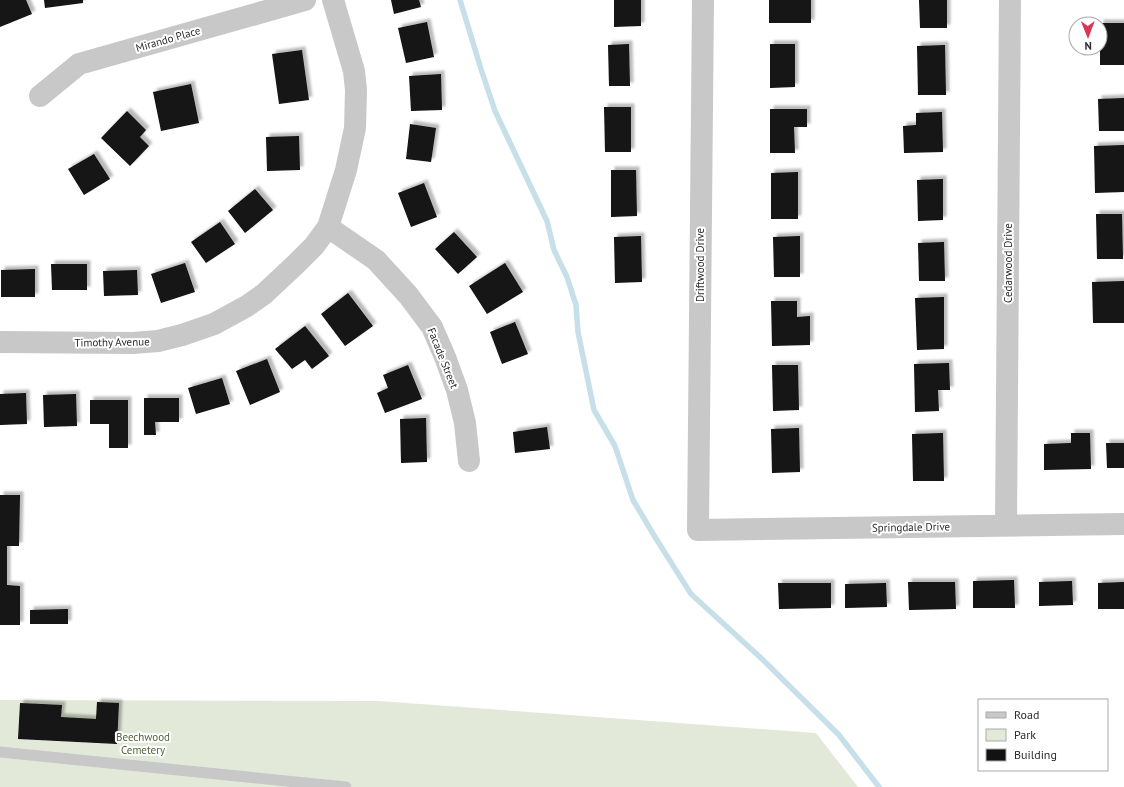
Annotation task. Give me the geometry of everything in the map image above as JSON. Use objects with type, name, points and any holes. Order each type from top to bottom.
[{"type":"street","name":"Mirando Place","points":[[40,96],[79,64],[305,0]]},
{"type":"street","points":[[328,227],[346,170],[355,128],[356,110],[354,71],[333,0]]},
{"type":"street","name":"Driftwood Drive","points":[[698,530],[703,0]]},
{"type":"street","name":"Cedarwood Drive","points":[[1006,525],[1010,0]]},
{"type":"street","name":"Timothy Avenue","points":[[0,342],[133,343],[158,341],[198,330],[214,324],[247,306],[264,294],[309,250],[328,227]]},
{"type":"street","name":"Facade Street","points":[[328,227],[376,260],[408,295],[432,327],[445,356],[457,390],[465,423],[469,461]]},
{"type":"street","name":"Springdale Drive","points":[[698,530],[1124,524]]},
{"type":"lane","points":[[0,752],[247,782],[346,787]]},
{"type":"green space","name":"Beechwood Cemetery","points":[[0,700],[379,701],[816,733],[858,787],[0,787]]},
{"type":"building","points":[[0,0],[26,0],[32,14],[0,27]]},
{"type":"building","points":[[44,0],[83,0],[83,3],[45,8]]},
{"type":"building","points":[[391,0],[419,0],[421,7],[394,14]]},
{"type":"building","points":[[614,0],[641,0],[641,26],[614,27]]},
{"type":"building","points":[[769,0],[811,0],[811,23],[769,23]]},
{"type":"building","points":[[919,0],[947,0],[947,28],[920,28]]},
{"type":"building","points":[[427,22],[434,57],[406,63],[398,28]]},
{"type":"building","points":[[1108,23],[1124,23],[1124,65],[1100,65],[1100,56],[1108,56]]},
{"type":"building","points":[[629,44],[630,86],[609,86],[608,45]]},
{"type":"building","points":[[770,44],[795,44],[795,87],[770,88]]},
{"type":"building","points":[[945,45],[946,95],[918,95],[917,46]]},
{"type":"building","points":[[302,50],[309,100],[279,104],[272,54]]},
{"type":"building","points":[[441,74],[442,110],[411,111],[409,76]]},
{"type":"building","points":[[191,84],[199,123],[161,131],[153,92]]},
{"type":"building","points":[[1124,98],[1124,131],[1099,131],[1098,99]]},
{"type":"building","points":[[604,107],[631,107],[631,152],[605,152]]},
{"type":"building","points":[[770,109],[807,109],[807,127],[794,127],[795,153],[770,153]]},
{"type":"building","points":[[127,111],[146,130],[140,137],[149,146],[130,166],[101,138]]},
{"type":"building","points":[[942,112],[943,152],[904,153],[903,126],[916,125],[916,113]]},
{"type":"building","points":[[410,124],[436,128],[431,162],[406,159]]},
{"type":"building","points":[[299,136],[300,170],[267,171],[266,137]]},
{"type":"building","points":[[1124,145],[1124,192],[1095,193],[1094,146]]},
{"type":"building","points":[[94,154],[110,179],[84,195],[68,169]]},
{"type":"building","points":[[611,170],[636,170],[637,216],[611,217]]},
{"type":"building","points":[[798,172],[798,219],[771,219],[771,173]]},
{"type":"building","points":[[943,179],[943,220],[918,221],[917,180]]},
{"type":"building","points":[[424,183],[437,217],[411,227],[398,193]]},
{"type":"building","points":[[255,189],[273,210],[245,233],[228,211]]},
{"type":"building","points":[[1096,214],[1122,214],[1123,259],[1097,259]]},
{"type":"building","points":[[220,222],[235,244],[206,263],[191,242]]},
{"type":"building","points":[[454,232],[477,257],[458,274],[435,249]]},
{"type":"building","points":[[641,236],[642,282],[615,283],[614,237]]},
{"type":"building","points":[[800,236],[800,277],[774,277],[773,237]]},
{"type":"building","points":[[944,242],[945,281],[919,281],[918,243]]},
{"type":"building","points":[[185,263],[195,292],[161,303],[151,274]]},
{"type":"building","points":[[505,263],[523,292],[487,314],[469,286]]},
{"type":"building","points":[[51,264],[87,264],[87,290],[52,290]]},
{"type":"building","points":[[35,269],[35,297],[1,297],[1,270]]},
{"type":"building","points":[[137,270],[138,295],[104,296],[103,271]]},
{"type":"building","points":[[1124,281],[1124,323],[1093,323],[1092,282]]},
{"type":"building","points":[[348,293],[373,326],[345,346],[321,314]]},
{"type":"building","points":[[944,297],[944,349],[917,350],[915,298]]},
{"type":"building","points":[[771,301],[797,301],[797,317],[810,316],[810,345],[772,346]]},
{"type":"building","points":[[515,322],[528,354],[502,364],[490,332]]},
{"type":"building","points":[[305,326],[329,356],[312,369],[305,360],[292,369],[275,349]]},
{"type":"building","points":[[267,359],[280,392],[250,405],[236,371]]},
{"type":"building","points":[[949,363],[950,390],[938,390],[939,411],[915,412],[914,364]]},
{"type":"building","points":[[408,365],[422,399],[385,413],[377,393],[388,388],[383,375]]},
{"type":"building","points":[[772,365],[798,365],[799,410],[773,411]]},
{"type":"building","points":[[222,378],[230,404],[196,414],[188,388]]},
{"type":"building","points":[[26,393],[27,424],[0,425],[0,394]]},
{"type":"building","points":[[76,394],[77,426],[44,427],[43,395]]},
{"type":"building","points":[[144,398],[179,398],[179,422],[155,422],[156,435],[144,435]]},
{"type":"building","points":[[90,400],[128,400],[128,448],[109,448],[109,424],[90,424]]},
{"type":"building","points":[[426,418],[427,462],[401,463],[400,419]]},
{"type":"building","points":[[547,427],[550,449],[515,453],[513,432]]},
{"type":"building","points":[[799,428],[800,472],[772,473],[771,429]]},
{"type":"building","points":[[943,433],[944,481],[913,481],[912,434]]},
{"type":"building","points":[[1071,433],[1090,433],[1091,469],[1044,470],[1044,444],[1071,443]]},
{"type":"building","points":[[1106,443],[1124,443],[1124,468],[1107,468]]},
{"type":"building","points":[[0,495],[20,495],[19,546],[7,546],[7,585],[20,586],[20,625],[0,625]]},
{"type":"building","points":[[1014,580],[1015,608],[973,608],[973,581]]},
{"type":"building","points":[[1072,581],[1073,605],[1039,606],[1039,582]]},
{"type":"building","points":[[908,582],[955,582],[956,609],[909,610]]},
{"type":"building","points":[[1124,582],[1124,609],[1098,609],[1098,583]]},
{"type":"building","points":[[778,583],[831,583],[831,608],[779,609]]},
{"type":"building","points":[[886,583],[887,607],[845,608],[845,584]]},
{"type":"building","points":[[68,609],[68,624],[30,624],[30,610]]},
{"type":"building","points":[[97,702],[119,703],[117,744],[18,739],[20,703],[62,705],[61,717],[96,719]]},
{"type":"waterway","points":[[460,0],[495,111],[547,221],[554,250],[567,277],[576,305],[578,332],[594,410],[615,446],[633,500],[691,594],[761,658],[839,735],[879,787]]}]
